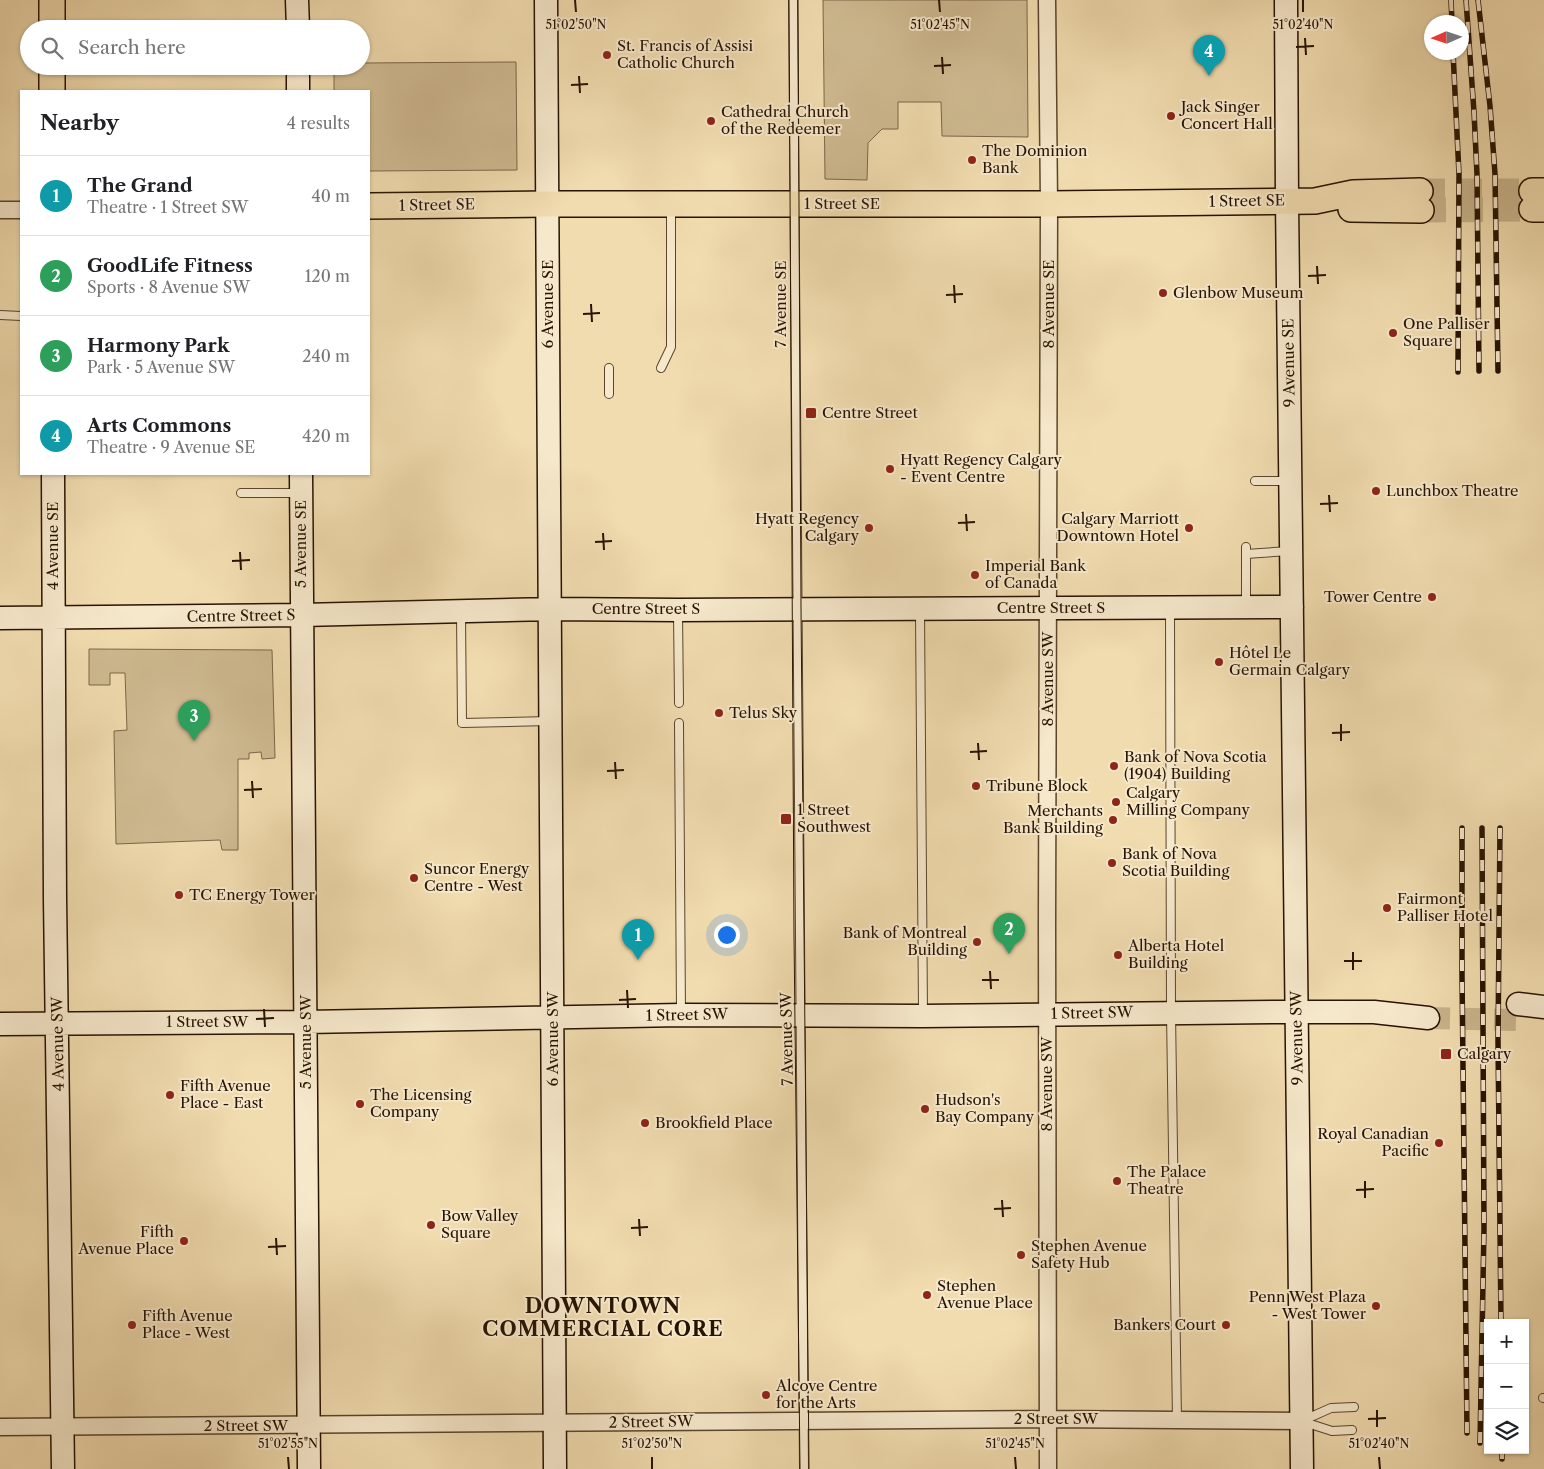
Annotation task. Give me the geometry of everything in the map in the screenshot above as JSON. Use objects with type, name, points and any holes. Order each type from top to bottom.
[{"type":"main road","points":[[52,0],[52,20]]},
{"type":"main road","points":[[297,0],[298,20]]},
{"type":"main road","name":"6 Avenue SE","points":[[546,0],[550,609]]},
{"type":"main road","name":"9 Avenue SE","points":[[1286,0],[1292,606]]},
{"type":"main road","points":[[52,75],[52,90]]},
{"type":"main road","points":[[298,75],[298,90]]},
{"type":"main road","name":"1 Street SE","points":[[370,206],[1049,204],[1315,201],[1354,209],[1420,201]]},
{"type":"main road","name":"4 Avenue SE","points":[[53,475],[53,618]]},
{"type":"main road","name":"5 Avenue SE","points":[[301,483],[302,615]]},
{"type":"main road","name":"Centre Street S","points":[[0,618],[302,615],[550,609],[678,610],[1292,606]]},
{"type":"main road","name":"9 Avenue SW","points":[[1292,606],[1302,1469]]},
{"type":"main road","name":"6 Avenue SW","points":[[550,609],[555,1469]]},
{"type":"main road","name":"5 Avenue SW","points":[[302,615],[309,1469]]},
{"type":"main road","name":"4 Avenue SW","points":[[53,618],[63,1469]]},
{"type":"main road","points":[[1544,1007],[1518,1012],[1544,1016]]},
{"type":"main road","name":"1 Street SW","points":[[0,1024],[306,1022],[553,1016],[800,1014],[923,1016],[1428,1012]]},
{"type":"street","name":"8 Avenue SE","points":[[1048,0],[1048,608]]},
{"type":"street","points":[[0,210],[20,210]]},
{"type":"street","name":"8 Avenue SW","points":[[1048,608],[1048,1469]]},
{"type":"street","name":"2 Street SW","points":[[0,1427],[804,1420],[1302,1421]]},
{"type":"lane","name":"7 Avenue SE","points":[[793,0],[796,608]]},
{"type":"lane","points":[[660,368],[671,347],[671,204]]},
{"type":"lane","points":[[0,315],[20,316]]},
{"type":"lane","points":[[609,368],[609,394]]},
{"type":"lane","points":[[1255,481],[1291,482]]},
{"type":"lane","points":[[241,493],[301,483]]},
{"type":"lane","points":[[1246,607],[1246,550],[1292,551]]},
{"type":"lane","name":"7 Avenue SW","points":[[796,608],[804,1469]]},
{"type":"lane","points":[[920,608],[923,1016]]},
{"type":"lane","points":[[1170,608],[1177,1420]]},
{"type":"lane","points":[[678,610],[679,703]]},
{"type":"lane","points":[[461,611],[462,723],[551,721]]},
{"type":"lane","points":[[679,722],[681,1015]]},
{"type":"lane","points":[[1302,1421],[1331,1408],[1354,1407]]},
{"type":"lane","points":[[1302,1421],[1332,1431],[1352,1430]]},
{"type":"shaded area","points":[[823,0],[1027,0],[1028,137],[942,136],[941,102],[898,102],[898,129],[882,129],[868,143],[867,180],[825,179]]},
{"type":"shaded area","points":[[516,62],[517,170],[370,171],[370,90],[334,90],[334,75],[370,75],[370,63]]},
{"type":"shaded area","points":[[89,649],[272,650],[275,758],[262,759],[261,752],[249,753],[249,759],[238,759],[238,850],[222,850],[220,840],[116,844],[114,731],[127,730],[125,673],[110,673],[110,685],[89,685]]},
{"type":"tunnel","points":[[1420,191],[1532,191]]},
{"type":"tunnel","points":[[1421,210],[1532,209]]},
{"type":"tunnel","points":[[1428,1018],[1519,1020]]},
{"type":"tram line","points":[[789,0],[794,935],[800,1469]]},
{"type":"tram line","points":[[798,0],[801,608],[809,1469]]},
{"type":"railway","points":[[1451,0],[1452,15]]},
{"type":"railway","points":[[1466,0],[1477,174],[1479,371]]},
{"type":"railway","points":[[1478,0],[1490,106],[1495,174],[1498,371]]},
{"type":"railway","points":[[1453,60],[1459,174],[1458,372]]},
{"type":"railway","points":[[1462,828],[1467,1433]]},
{"type":"railway","points":[[1480,1443],[1484,1229],[1482,828]]},
{"type":"railway","points":[[1500,828],[1498,1041],[1501,1319]]},
{"type":"railway","points":[[1502,1454],[1502,1459]]},
{"type":"place","name":"St. Francis of Assisi Catholic Church","points":[[607,55]]},
{"type":"place","name":"Arts Commons","points":[[1209,76]]},
{"type":"place","name":"Jack Singer Concert Hall","points":[[1171,116]]},
{"type":"place","name":"Cathedral Church of the Redeemer","points":[[711,121]]},
{"type":"place","name":"The Dominion Bank","points":[[972,160]]},
{"type":"place","name":"Glenbow Museum","points":[[1163,293]]},
{"type":"place","name":"One Palliser Square","points":[[1393,333]]},
{"type":"place","name":"Centre Street","points":[[811,413]]},
{"type":"place","name":"Hyatt Regency Calgary - Event Centre","points":[[890,469]]},
{"type":"place","name":"Lunchbox Theatre","points":[[1376,491]]},
{"type":"place","name":"Hyatt Regency Calgary","points":[[869,528]]},
{"type":"place","name":"Calgary Marriott Downtown Hotel","points":[[1189,528]]},
{"type":"place","name":"Imperial Bank of Canada","points":[[975,575]]},
{"type":"place","name":"Tower Centre","points":[[1432,597]]},
{"type":"place","name":"Hôtel Le Germain Calgary","points":[[1219,662]]},
{"type":"place","name":"Telus Sky","points":[[719,713]]},
{"type":"place","name":"Harmony Park","points":[[194,741]]},
{"type":"place","name":"Bank of Nova Scotia (1904) Building","points":[[1114,766]]},
{"type":"place","name":"Tribune Block","points":[[976,786]]},
{"type":"place","name":"Calgary Milling Company","points":[[1116,802]]},
{"type":"place","name":"1 Street Southwest","points":[[786,819]]},
{"type":"place","name":"Merchants Bank Building","points":[[1113,820]]},
{"type":"place","name":"Bank of Nova Scotia Building","points":[[1112,863]]},
{"type":"place","name":"Suncor Energy Centre - West","points":[[414,878]]},
{"type":"place","name":"TC Energy Tower","points":[[179,895]]},
{"type":"place","name":"Fairmont Palliser Hotel","points":[[1387,908]]},
{"type":"place","name":"Bank of Montreal Building","points":[[977,942]]},
{"type":"place","name":"GoodLife Fitness","points":[[1009,954]]},
{"type":"place","name":"Alberta Hotel Building","points":[[1118,955]]},
{"type":"place","name":"The Grand","points":[[638,960]]},
{"type":"place","name":"Calgary","points":[[1446,1054]]},
{"type":"place","name":"Fifth Avenue Place - East","points":[[170,1095]]},
{"type":"place","name":"The Licensing Company","points":[[360,1104]]},
{"type":"place","name":"Hudson's Bay Company","points":[[925,1109]]},
{"type":"place","name":"Brookfield Place","points":[[645,1123]]},
{"type":"place","name":"Royal Canadian Pacific","points":[[1439,1143]]},
{"type":"place","name":"The Palace Theatre","points":[[1117,1181]]},
{"type":"place","name":"Bow Valley Square","points":[[431,1225]]},
{"type":"place","name":"Fifth Avenue Place","points":[[184,1241]]},
{"type":"place","name":"Stephen Avenue Safety Hub","points":[[1021,1255]]},
{"type":"place","name":"Stephen Avenue Place","points":[[927,1295]]},
{"type":"place","name":"Penn West Plaza - West Tower","points":[[1376,1306]]},
{"type":"place","name":"Fifth Avenue Place - West","points":[[132,1325]]},
{"type":"place","name":"Bankers Court","points":[[1226,1325]]},
{"type":"place","name":"Alcove Centre for the Arts","points":[[766,1395]]},
{"type":"district","name":"DOWNTOWN COMMERCIAL CORE","points":[[603,1318]]}]
